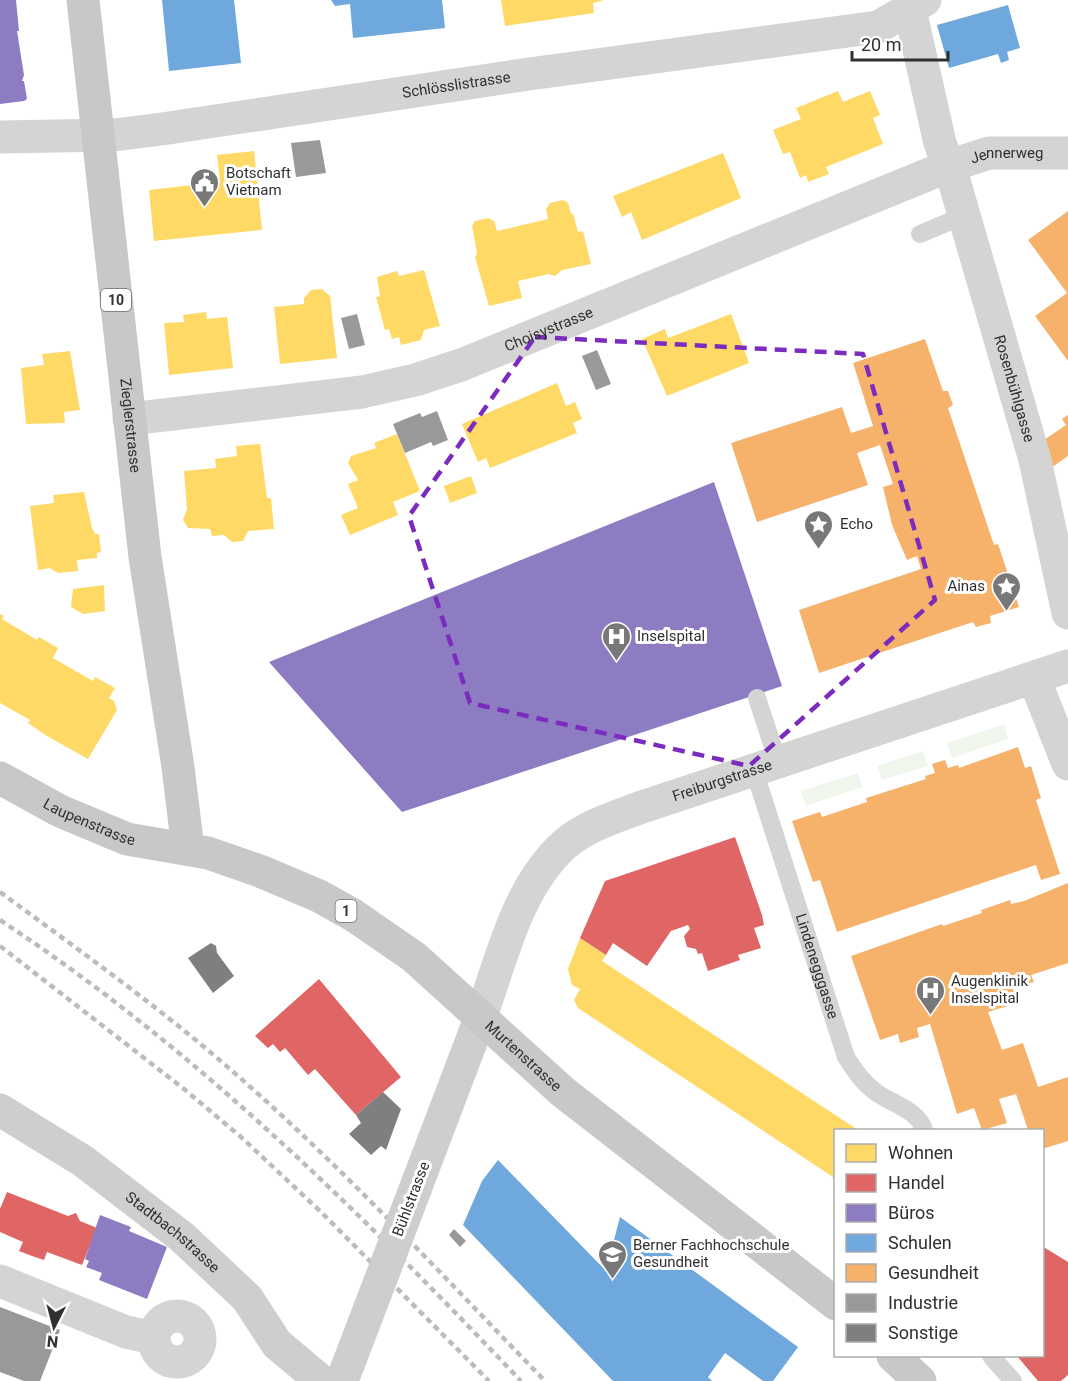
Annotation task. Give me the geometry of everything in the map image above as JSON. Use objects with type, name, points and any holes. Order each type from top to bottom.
[{"type":"main road","name":"Zieglerstrasse","points":[[84,0],[145,557],[178,767],[188,849]]},
{"type":"main road","name":"Laupenstrasse","points":[[0,778],[60,811],[127,839],[188,849]]},
{"type":"main road","name":"Murtenstrasse","points":[[188,849],[260,871],[319,896],[414,957],[563,1092],[831,1292]]},
{"type":"main road","name":"Bühlstrasse","points":[[336,1378],[416,1186],[481,1016]]},
{"type":"main road","name":"Stadtbachstrasse","points":[[0,1110],[83,1161],[182,1237],[247,1298],[277,1344],[336,1378]]},
{"type":"main road","points":[[894,1357],[920,1381]]},
{"type":"street","name":"Schlösslistrasse","points":[[0,137],[98,135],[249,116],[529,74],[878,27],[917,5]]},
{"type":"street","name":"Rosenbühlgasse","points":[[917,5],[940,143],[1035,460],[1068,613]]},
{"type":"street","name":"Jennerweg","points":[[948,166],[989,153],[1068,153]]},
{"type":"street","name":"Choisystrasse","points":[[129,419],[363,392],[415,380],[461,365],[948,166]]},
{"type":"street","name":"Freiburgstrasse","points":[[481,1016],[516,918],[533,882],[566,843],[608,820],[1068,666]]},
{"type":"street","points":[[1034,678],[1068,764]]},
{"type":"street","points":[[0,1281],[126,1332],[154,1338]]},
{"type":"lane","points":[[920,234],[963,216]]},
{"type":"lane","name":"Lindenegggasse","points":[[757,698],[766,766],[846,1057],[857,1075],[876,1092],[914,1115],[922,1123],[924,1129]]},
{"type":"lane","points":[[992,1357],[1013,1381]]},
{"type":"highlighted area","points":[[535,337],[863,354],[935,600],[749,766],[470,703],[409,516]]},
{"type":"shaded area","points":[[1004,724],[1008,739],[952,758],[947,743]]},
{"type":"shaded area","points":[[923,751],[928,766],[882,780],[877,766]]},
{"type":"shaded area","points":[[858,773],[862,787],[806,806],[801,791]]},
{"type":"building: Wohnen","points":[[501,0],[602,1],[593,3],[594,13],[505,26]]},
{"type":"building: Wohnen","points":[[838,91],[843,102],[870,91],[880,115],[873,118],[883,144],[826,167],[829,174],[808,182],[806,175],[800,178],[790,152],[783,154],[773,130],[801,119],[796,108]]},
{"type":"building: Wohnen","points":[[254,151],[262,230],[154,241],[149,190],[220,182],[217,155]]},
{"type":"building: Wohnen","points":[[723,153],[741,198],[642,240],[631,212],[622,217],[613,196]]},
{"type":"building: Wohnen","points":[[563,200],[568,203],[571,214],[573,213],[578,232],[583,231],[591,264],[562,270],[555,276],[549,274],[518,281],[522,298],[489,306],[475,257],[477,253],[472,226],[475,221],[488,218],[494,221],[497,231],[548,219],[546,209],[550,203]]},
{"type":"building: Wohnen","points":[[424,270],[440,326],[424,330],[421,340],[401,345],[399,337],[392,339],[389,329],[385,330],[376,297],[380,296],[377,277],[397,271],[399,276]]},
{"type":"building: Wohnen","points":[[322,289],[330,296],[337,358],[280,364],[274,307],[304,304],[304,298],[311,290]]},
{"type":"building: Wohnen","points":[[206,312],[207,319],[227,317],[233,368],[169,375],[164,323],[184,322],[183,315]]},
{"type":"building: Wohnen","points":[[731,314],[749,363],[667,396],[642,339],[665,329],[668,338]]},
{"type":"building: Wohnen","points":[[70,351],[80,410],[64,412],[65,423],[26,424],[21,368],[44,365],[42,354]]},
{"type":"building: Wohnen","points":[[557,383],[566,406],[575,402],[582,419],[573,423],[577,433],[490,468],[486,458],[478,462],[462,424]]},
{"type":"building: Wohnen","points":[[397,434],[420,491],[393,502],[398,515],[350,535],[341,515],[358,508],[348,484],[358,480],[348,463],[351,456],[376,448],[374,443]]},
{"type":"building: Wohnen","points":[[260,444],[267,498],[271,498],[274,529],[248,531],[243,541],[232,542],[224,535],[212,536],[210,529],[188,528],[183,520],[187,509],[184,471],[216,468],[215,459],[237,456],[236,446]]},
{"type":"building: Wohnen","points":[[471,476],[477,493],[450,503],[444,486]]},
{"type":"building: Wohnen","points":[[84,492],[92,528],[95,534],[99,534],[101,552],[97,553],[97,558],[77,560],[78,571],[58,573],[50,568],[38,570],[30,506],[54,503],[53,495]]},
{"type":"building: Wohnen","points":[[104,585],[105,611],[83,614],[71,607],[73,589]]},
{"type":"building: Wohnen","points":[[0,614],[4,616],[2,619],[37,640],[39,637],[58,648],[53,658],[93,681],[95,677],[115,688],[109,698],[114,701],[117,710],[88,759],[47,736],[28,723],[30,720],[0,703]]},
{"type":"building: Wohnen","points":[[580,938],[606,955],[602,961],[856,1129],[834,1129],[834,1178],[578,1008],[574,1000],[580,989],[572,985],[568,969]]},
{"type":"building: Handel","points":[[735,837],[762,915],[764,925],[754,928],[761,948],[738,955],[740,960],[708,971],[702,953],[698,954],[696,949],[687,947],[684,936],[690,929],[688,925],[671,931],[647,966],[613,943],[606,955],[580,938],[605,881]]},
{"type":"building: Handel","points":[[319,979],[401,1077],[356,1115],[315,1069],[308,1075],[285,1048],[280,1052],[273,1044],[268,1048],[255,1036]]},
{"type":"building: Handel","points":[[7,1192],[68,1216],[76,1213],[80,1221],[97,1228],[82,1265],[47,1252],[44,1260],[19,1251],[23,1242],[0,1232],[0,1209]]},
{"type":"building: Handel","points":[[1044,1247],[1068,1262],[1068,1375],[1061,1381],[1038,1381],[1018,1357],[1044,1357]]},
{"type":"building: Büros","points":[[0,0],[16,0],[19,31],[17,31],[24,75],[22,81],[24,81],[27,99],[0,104]]},
{"type":"building: Büros","points":[[714,482],[782,686],[402,812],[269,662]]},
{"type":"building: Büros","points":[[100,1215],[131,1227],[129,1231],[167,1247],[147,1299],[99,1280],[102,1273],[86,1267],[89,1261],[85,1259]]},
{"type":"building: Schulen","points":[[162,0],[234,0],[241,63],[169,71]]},
{"type":"building: Schulen","points":[[331,0],[442,0],[445,28],[353,38],[350,4],[335,6]]},
{"type":"building: Schulen","points":[[1008,5],[1020,48],[1007,52],[1009,60],[1001,63],[998,54],[949,68],[937,25]]},
{"type":"building: Schulen","name":"Berner Fachhochschule Gesundheit","points":[[498,1160],[611,1276],[622,1261],[614,1240],[620,1217],[798,1347],[773,1381],[763,1381],[725,1353],[708,1377],[712,1381],[613,1381],[463,1225],[482,1181]]},
{"type":"building: Gesundheit","points":[[1068,211],[1068,361],[1035,316],[1067,293],[1028,240]]},
{"type":"building: Gesundheit","points":[[925,339],[943,391],[948,391],[953,405],[948,408],[994,545],[998,544],[1019,607],[990,616],[991,623],[976,627],[973,622],[819,673],[799,610],[921,569],[917,556],[907,560],[892,525],[883,487],[893,484],[880,445],[857,453],[868,485],[757,522],[731,443],[842,407],[851,433],[873,426],[853,363]]},
{"type":"building: Gesundheit","points":[[1068,415],[1068,456],[1051,468],[1044,440],[1066,425],[1062,419]]},
{"type":"building: Gesundheit","points":[[1018,747],[1025,768],[1031,766],[1041,798],[1036,800],[1060,874],[1041,880],[1036,865],[837,932],[820,880],[813,882],[792,821],[820,812],[822,817],[867,802],[866,798],[926,779],[925,776],[935,773],[932,764],[938,762],[945,760],[948,768],[958,765],[959,768]]},
{"type":"building: Gesundheit","name":"Augenklinik Inselspital","points":[[1068,883],[1068,963],[1031,975],[1034,982],[1013,989],[1017,1001],[1014,1004],[988,1012],[1002,1050],[1023,1043],[1038,1087],[1068,1077],[1068,1141],[1044,1148],[1044,1129],[1028,1129],[1016,1094],[999,1099],[1007,1123],[982,1129],[974,1108],[957,1114],[930,1024],[917,1028],[919,1037],[900,1043],[898,1034],[880,1040],[851,956],[942,924],[943,926],[982,913],[981,910],[1010,900],[1011,904]]},
{"type":"building: Industrie","points":[[320,140],[326,173],[296,177],[291,143]]},
{"type":"building: Industrie","points":[[357,314],[365,345],[349,349],[341,318]]},
{"type":"building: Industrie","points":[[597,350],[611,384],[596,390],[582,356]]},
{"type":"building: Industrie","points":[[437,411],[448,440],[433,446],[431,442],[405,453],[393,424],[420,413],[422,417]]},
{"type":"building: Industrie","points":[[454,1229],[466,1241],[460,1247],[449,1235]]},
{"type":"building: Industrie","points":[[0,1307],[60,1330],[40,1381],[24,1381],[0,1372]]},
{"type":"building: Sonstige","points":[[211,943],[216,946],[217,953],[234,976],[213,993],[188,958]]},
{"type":"building: Sonstige","points":[[383,1092],[401,1109],[386,1150],[381,1146],[371,1155],[349,1134],[361,1123],[356,1115]]},
{"type":"railway","points":[[0,892],[169,1018],[266,1101],[388,1219],[545,1381]]},
{"type":"railway","points":[[0,920],[72,970],[209,1078],[337,1195],[521,1381]]},
{"type":"railway","points":[[0,946],[184,1089],[241,1137],[320,1211],[489,1381]]},
{"type":"place","name":"Botschaft Vietnam","points":[[205,208]]},
{"type":"place","name":"Echo","points":[[819,550]]},
{"type":"place","name":"Ainas","points":[[1006,612]]},
{"type":"place","name":"Inselspital","points":[[616,662]]},
{"type":"place","name":"Augenklinik Inselspital","points":[[930,1016]]},
{"type":"place","name":"Berner Fachhochschule Gesundheit","points":[[612,1280]]}]
